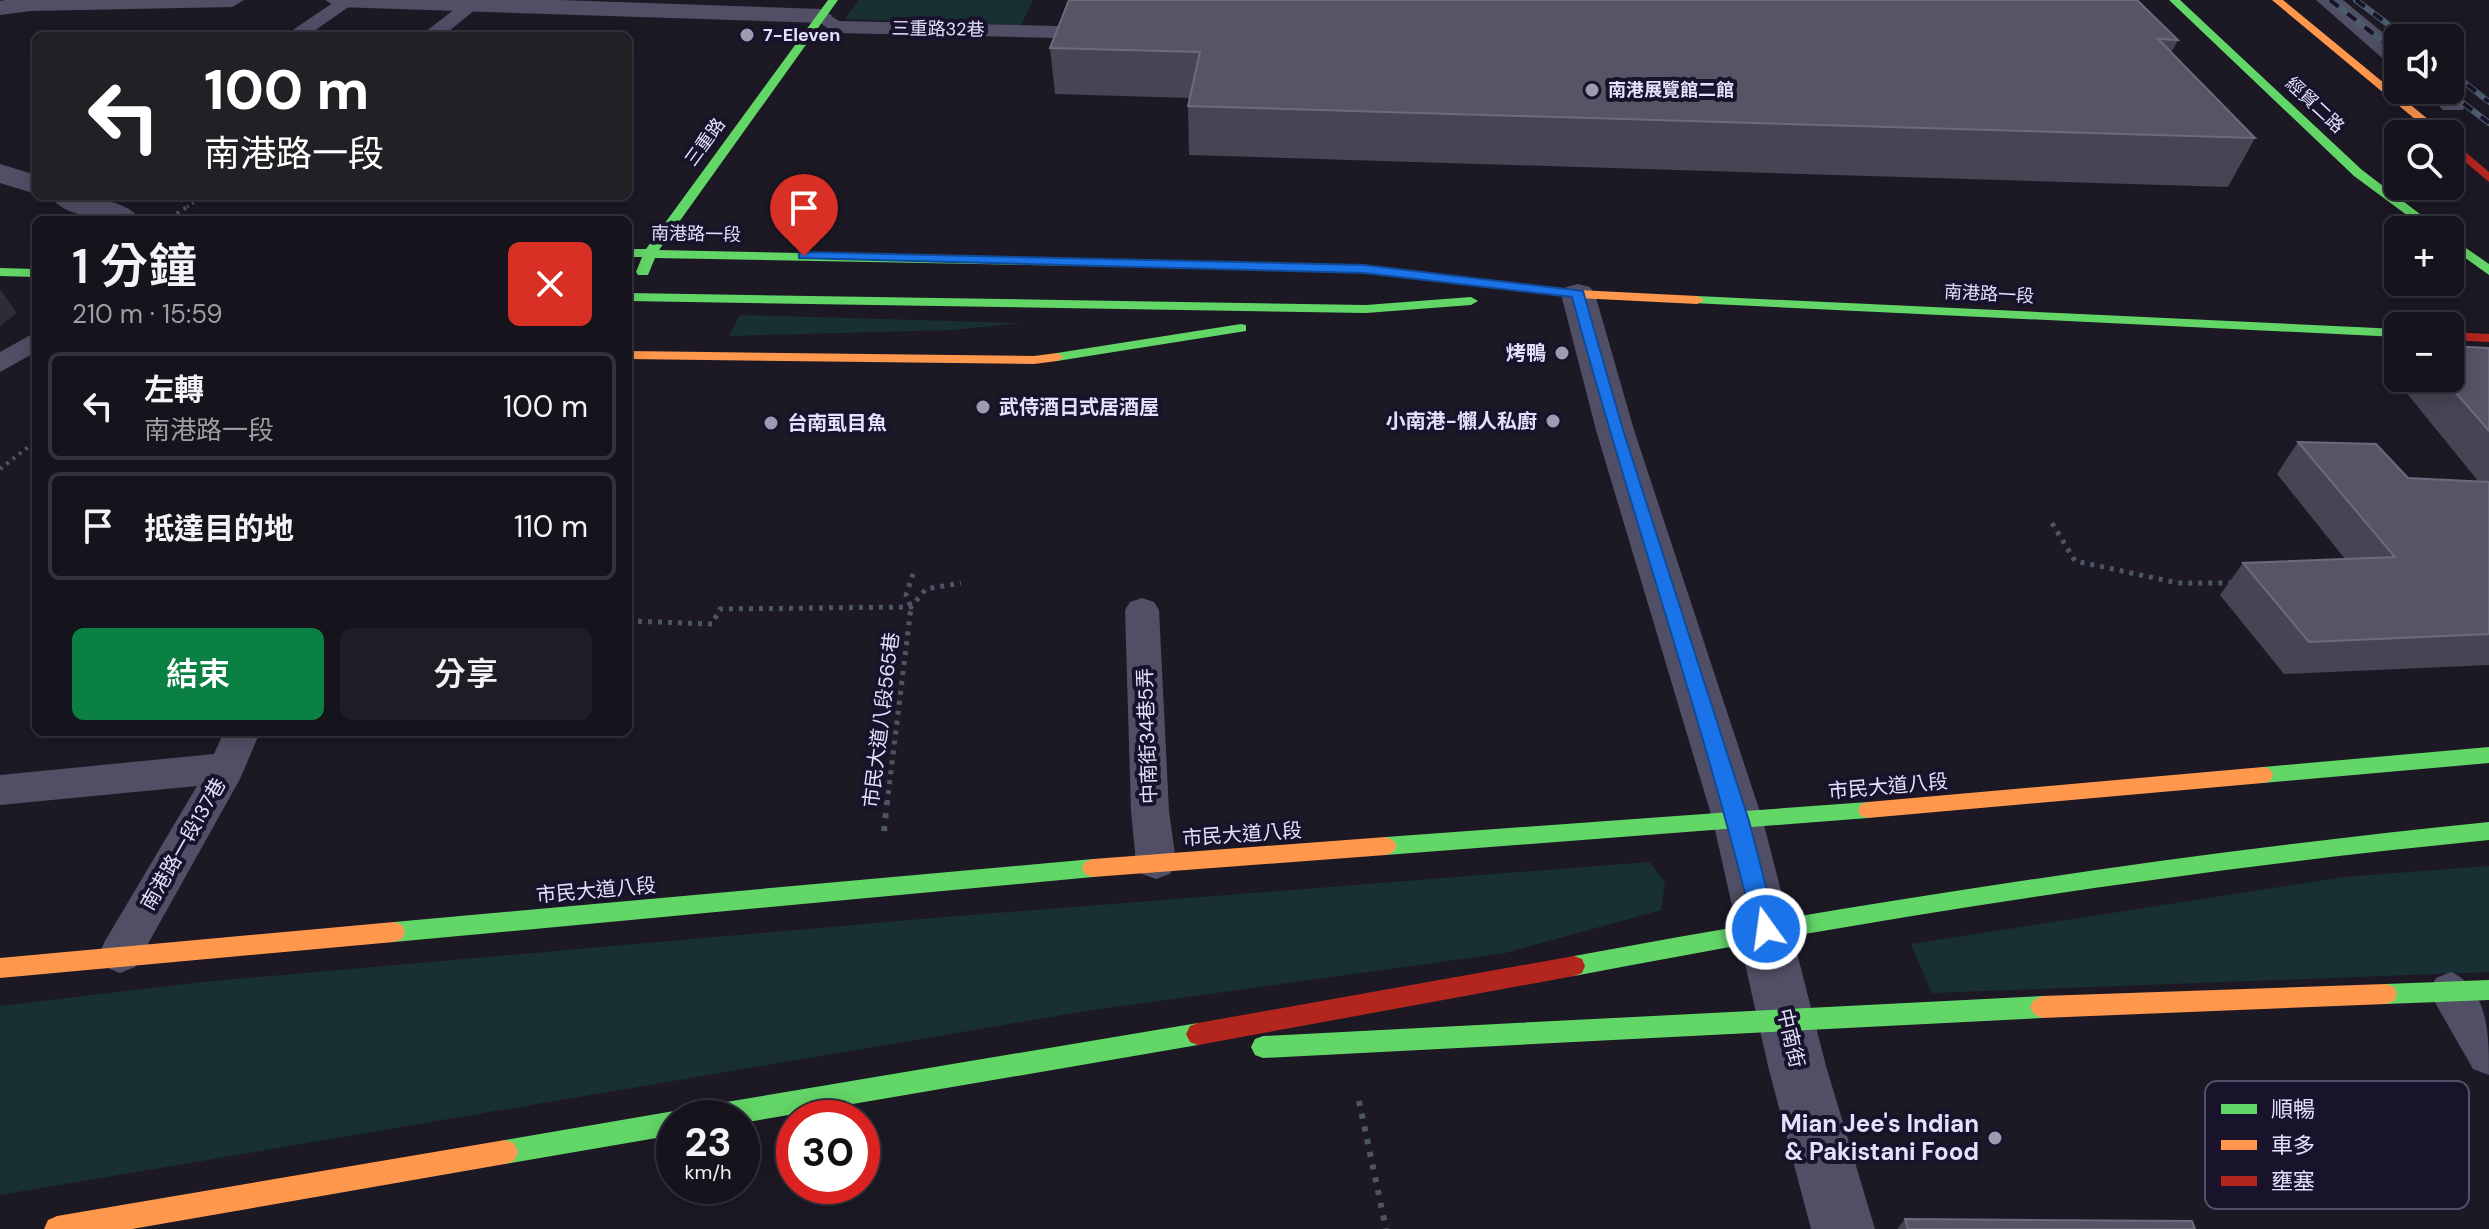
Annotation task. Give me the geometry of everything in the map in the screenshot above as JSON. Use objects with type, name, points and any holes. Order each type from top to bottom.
[{"type":"main road","name":"經貿二路","points":[[2174,0],[2358,173],[2416,216]]},
{"type":"main road","points":[[2277,0],[2423,120]]},
{"type":"main road","name":"三重路","points":[[632,295],[650,253],[827,8]]},
{"type":"main road","points":[[2464,156],[2489,178]]},
{"type":"main road","points":[[2464,252],[2489,271]]},
{"type":"main road","name":"南港路一段","points":[[632,253],[1364,269],[1578,294],[2384,332]]},
{"type":"main road","points":[[0,272],[32,273]]},
{"type":"main road","name":"南港路一段","points":[[632,297],[1366,309],[1578,294]]},
{"type":"main road","points":[[632,355],[1034,360],[1366,309]]},
{"type":"main road","points":[[2464,337],[2489,338]]},
{"type":"main road","name":"市民大道八段","points":[[0,968],[120,954],[1156,862],[1738,821],[2489,755]]},
{"type":"main road","points":[[760,1108],[1340,1010],[1766,929],[2322,846],[2489,831]]},
{"type":"main road","points":[[1049,1058],[1874,1014],[2470,991]]},
{"type":"main road","points":[[57,1229],[656,1126]]},
{"type":"street","points":[[0,8],[33,2],[232,0]]},
{"type":"street","points":[[337,0],[472,5],[827,8]]},
{"type":"street","points":[[2328,0],[2384,46]]},
{"type":"street","points":[[75,200],[115,216]]},
{"type":"street","name":"中南街","points":[[1578,294],[1615,430],[1738,821],[1843,1229]]},
{"type":"lane","points":[[300,32],[348,1]]},
{"type":"lane","points":[[435,32],[472,5]]},
{"type":"lane","name":"三重路32巷","points":[[827,8],[834,27],[1059,32]]},
{"type":"lane","points":[[0,364],[32,343]]},
{"type":"lane","name":"中南街34巷5弄","points":[[1142,610],[1156,862]]},
{"type":"lane","name":"南港路一段137巷","points":[[120,954],[227,768],[240,736]]},
{"type":"lane","points":[[0,790],[227,768]]},
{"type":"lane","points":[[2470,991],[2489,1054]]},
{"type":"path","points":[[172,216],[198,200]]},
{"type":"path","points":[[0,469],[32,444]]},
{"type":"path","points":[[2052,523],[2075,561],[2178,583],[2241,582]]},
{"type":"path","name":"市民大道八段565巷","points":[[884,836],[911,607],[906,595],[913,574]]},
{"type":"path","points":[[632,621],[712,624],[720,609],[911,607],[926,589],[961,583]]},
{"type":"path","points":[[1346,1043],[1386,1229]]},
{"type":"green space","points":[[859,0],[1033,0],[1021,25],[845,19]]},
{"type":"green space","points":[[740,315],[1022,323],[953,330],[729,336]]},
{"type":"green space","points":[[1649,862],[1665,882],[1661,910],[1505,953],[1086,1011],[0,1195],[0,1006],[202,982],[933,918]]},
{"type":"green space","points":[[2489,866],[2489,972],[1932,993],[1911,944],[2344,877]]},
{"type":"building","name":"南港展覽館二館","points":[[1069,0],[2137,0],[2178,40],[2158,39],[2255,138],[1188,106],[1200,52],[1050,48]]},
{"type":"building","points":[[2464,347],[2489,348],[2489,431],[2455,392],[2464,392]]},
{"type":"building","points":[[2298,442],[2376,444],[2408,478],[2489,482],[2489,634],[2309,642],[2243,563],[2395,557]]},
{"type":"building","points":[[1905,1219],[2192,1221],[2195,1229],[1908,1229]]},
{"type":"railway","points":[[2330,0],[2384,42]]},
{"type":"railway","points":[[2356,0],[2388,24]]},
{"type":"railway","points":[[2464,82],[2489,102]]},
{"type":"railway","points":[[2464,104],[2489,123]]},
{"type":"traffic: fast","points":[[643,272],[650,253],[833,0]]},
{"type":"traffic: fast","points":[[2174,0],[2358,173],[2416,216]]},
{"type":"traffic: fast","points":[[2464,252],[2489,271]]},
{"type":"traffic: fast","points":[[632,253],[1185,265]]},
{"type":"traffic: fast","points":[[0,272],[32,273]]},
{"type":"traffic: fast","points":[[632,297],[1366,309],[1471,301]]},
{"type":"traffic: fast","points":[[1697,300],[2384,332]]},
{"type":"traffic: fast","points":[[1057,357],[1241,328]]},
{"type":"traffic: fast","points":[[2263,775],[2489,755]]},
{"type":"traffic: fast","points":[[1386,846],[1868,810]]},
{"type":"traffic: fast","points":[[1574,966],[1801,924],[2030,887],[2259,856],[2489,831]]},
{"type":"traffic: fast","points":[[394,932],[1093,868]]},
{"type":"traffic: fast","points":[[2386,994],[2489,990]]},
{"type":"traffic: fast","points":[[1263,1047],[2042,1007]]},
{"type":"traffic: fast","points":[[760,1108],[1198,1034]]},
{"type":"traffic: fast","points":[[505,1152],[656,1126]]},
{"type":"traffic: slow","points":[[2277,0],[2423,120]]},
{"type":"traffic: slow","points":[[1185,265],[1364,269],[1578,294],[1697,300]]},
{"type":"traffic: slow","points":[[632,355],[1034,360],[1057,357]]},
{"type":"traffic: slow","points":[[1868,810],[2263,775]]},
{"type":"traffic: slow","points":[[1093,868],[1386,846]]},
{"type":"traffic: slow","points":[[0,968],[394,932]]},
{"type":"traffic: slow","points":[[2042,1007],[2386,994]]},
{"type":"traffic: slow","points":[[57,1229],[505,1152]]},
{"type":"traffic: jam","points":[[2464,156],[2489,178]]},
{"type":"traffic: jam","points":[[2464,337],[2489,338]]},
{"type":"traffic: jam","points":[[1198,1034],[1574,966]]},
{"type":"place","name":"7-Eleven","points":[[747,35]]},
{"type":"place","name":"南港展覽館二館","points":[[1592,90]]},
{"type":"place","name":"烤鴨","points":[[1562,353]]},
{"type":"place","name":"武侍酒日式居酒屋","points":[[983,407]]},
{"type":"place","name":"小南港-懶人私廚","points":[[1553,421]]},
{"type":"place","name":"台南虱目魚","points":[[771,423]]},
{"type":"place","name":"Mian Jee's Indian & Pakistani Food","points":[[1995,1138]]},
{"type":"route","points":[[804,256],[1364,269],[1578,294],[1615,430],[1738,821],[1766,929]]}]
